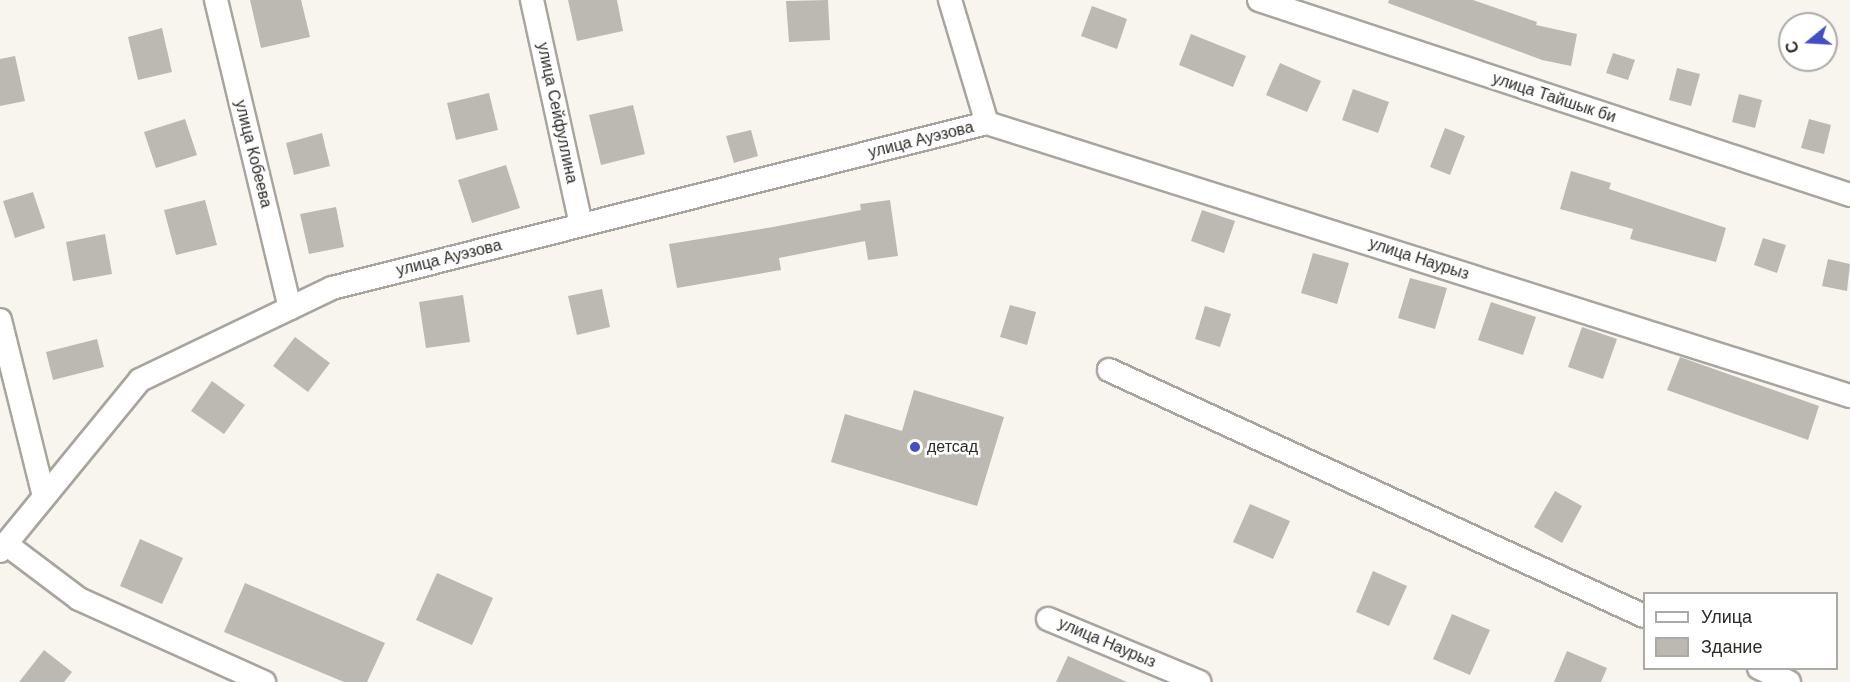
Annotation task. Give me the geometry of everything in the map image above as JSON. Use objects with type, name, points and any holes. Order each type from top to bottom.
[{"type":"street","name":"улица Кобеева","points":[[216,0],[290,308]]},
{"type":"street","name":"улица Сейфуллина","points":[[532,0],[581,225]]},
{"type":"street","points":[[950,0],[987,123]]},
{"type":"street","name":"улица Тайшык би","points":[[1259,0],[1850,195]]},
{"type":"street","name":"улица Ауэзова","points":[[3,548],[140,380],[332,288],[987,123]]},
{"type":"street","name":"улица Наурыз","points":[[987,123],[1850,396]]},
{"type":"street","points":[[0,320],[44,497]]},
{"type":"street","points":[[1109,370],[1643,616]]},
{"type":"street","points":[[3,548],[79,599],[264,682]]},
{"type":"street","name":"улица Наурыз","points":[[1048,618],[1199,682]]},
{"type":"street","points":[[1761,670],[1789,682]]},
{"type":"building","points":[[250,0],[301,0],[310,37],[261,48]]},
{"type":"building","points":[[568,0],[617,0],[623,31],[577,41]]},
{"type":"building","points":[[828,0],[830,40],[789,42],[786,1]]},
{"type":"building","points":[[1389,0],[1473,0],[1537,22],[1536,25],[1577,34],[1571,66],[1542,60],[1388,3]]},
{"type":"building","points":[[1092,6],[1127,19],[1117,49],[1081,36]]},
{"type":"building","points":[[162,28],[172,72],[138,80],[128,37]]},
{"type":"building","points":[[1191,34],[1246,56],[1233,87],[1179,65]]},
{"type":"building","points":[[1613,53],[1635,60],[1628,80],[1606,73]]},
{"type":"building","points":[[15,56],[25,101],[0,106],[0,59]]},
{"type":"building","points":[[1280,63],[1321,81],[1307,112],[1266,95]]},
{"type":"building","points":[[1677,68],[1700,74],[1691,106],[1669,100]]},
{"type":"building","points":[[1353,89],[1389,102],[1378,133],[1342,120]]},
{"type":"building","points":[[489,93],[498,130],[456,140],[447,103]]},
{"type":"building","points":[[1739,94],[1762,100],[1755,128],[1732,122]]},
{"type":"building","points":[[633,105],[645,154],[601,165],[589,115]]},
{"type":"building","points":[[185,119],[197,155],[156,168],[144,132]]},
{"type":"building","points":[[1809,119],[1831,125],[1824,154],[1801,148]]},
{"type":"building","points":[[1445,128],[1465,136],[1450,175],[1430,167]]},
{"type":"building","points":[[751,130],[758,156],[734,163],[726,136]]},
{"type":"building","points":[[322,133],[330,166],[294,175],[286,143]]},
{"type":"building","points":[[506,165],[520,208],[472,223],[458,180]]},
{"type":"building","points":[[1571,171],[1611,183],[1609,189],[1726,228],[1716,262],[1630,239],[1633,229],[1560,209]]},
{"type":"building","points":[[33,192],[45,228],[15,238],[3,201]]},
{"type":"building","points":[[205,200],[217,245],[176,255],[164,210]]},
{"type":"building","points":[[890,200],[898,256],[868,260],[865,241],[779,258],[781,270],[677,288],[669,244],[861,210],[860,204]]},
{"type":"building","points":[[336,207],[344,247],[309,254],[300,214]]},
{"type":"building","points":[[1202,210],[1235,221],[1224,253],[1191,241]]},
{"type":"building","points":[[105,234],[112,274],[73,281],[66,242]]},
{"type":"building","points":[[1763,238],[1786,245],[1777,273],[1754,265]]},
{"type":"building","points":[[1313,253],[1349,263],[1337,304],[1301,293]]},
{"type":"building","points":[[1828,259],[1850,264],[1847,291],[1822,286]]},
{"type":"building","points":[[1410,278],[1447,288],[1435,329],[1398,318]]},
{"type":"building","points":[[602,289],[610,327],[577,335],[568,296]]},
{"type":"building","points":[[463,295],[470,342],[426,348],[419,302]]},
{"type":"building","points":[[1491,302],[1536,317],[1523,355],[1478,340]]},
{"type":"building","points":[[1010,305],[1036,312],[1027,345],[1000,337]]},
{"type":"building","points":[[1205,306],[1231,314],[1220,347],[1195,339]]},
{"type":"building","points":[[1582,327],[1617,339],[1603,379],[1568,367]]},
{"type":"building","points":[[295,337],[330,363],[308,392],[273,366]]},
{"type":"building","points":[[97,339],[104,367],[53,380],[46,352]]},
{"type":"building","points":[[1680,357],[1819,406],[1808,440],[1667,390]]},
{"type":"building","points":[[212,381],[245,405],[224,434],[191,411]]},
{"type":"building","name":"детсад","points":[[914,390],[1004,417],[977,506],[831,462],[845,414],[902,431]]},
{"type":"building","points":[[1555,491],[1582,506],[1562,543],[1534,527]]},
{"type":"building","points":[[1250,504],[1290,521],[1273,559],[1233,542]]},
{"type":"building","points":[[140,539],[183,558],[162,604],[120,586]]},
{"type":"building","points":[[1373,571],[1407,586],[1389,626],[1356,612]]},
{"type":"building","points":[[437,573],[493,598],[472,645],[416,620]]},
{"type":"building","points":[[245,583],[385,643],[367,682],[344,682],[224,632]]},
{"type":"building","points":[[1452,614],[1490,630],[1470,675],[1433,659]]},
{"type":"building","points":[[44,650],[72,672],[64,682],[19,682]]},
{"type":"building","points":[[1567,651],[1607,668],[1601,682],[1554,682]]},
{"type":"building","points":[[1068,656],[1127,682],[1056,682]]},
{"type":"place","name":"детсад","points":[[915,447]]}]
